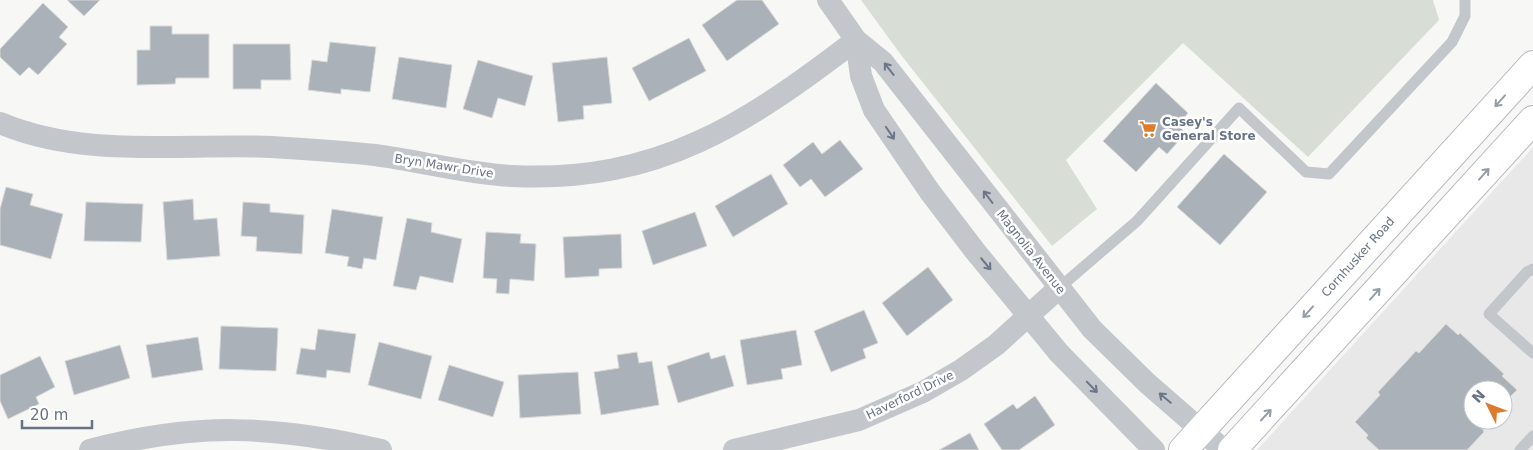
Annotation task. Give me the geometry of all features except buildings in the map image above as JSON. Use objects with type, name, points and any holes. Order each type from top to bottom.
[{"type":"main road","name":"Cornhusker Road","points":[[1183,450],[1533,65]]},
{"type":"main road","points":[[1232,450],[1533,120]]},
{"type":"street","name":"Magnolia Avenue","points":[[828,0],[856,40],[883,62],[1059,288],[1106,342],[1147,383],[1224,450]]},
{"type":"street","name":"Magnolia Avenue","points":[[856,40],[861,76],[874,110],[930,192],[975,251],[1059,353],[1154,450]]},
{"type":"street","name":"Bryn Mawr Drive","points":[[0,124],[42,137],[104,145],[270,147],[318,150],[375,155],[512,176],[558,176],[605,172],[649,161],[691,146],[734,124],[856,40]]},
{"type":"street","name":"Haverford Drive","points":[[734,450],[859,420],[914,396],[961,370],[996,345],[1059,288]]},
{"type":"street","points":[[90,450],[196,430],[238,429],[274,430],[314,435],[381,450]]},
{"type":"lane","points":[[1059,288],[1136,221],[1239,108],[1306,172],[1329,174],[1452,42],[1465,16],[1464,0]]},
{"type":"lane","points":[[1533,270],[1527,272],[1489,314],[1533,354]]},
{"type":"lane","points":[[1520,450],[1533,436]]},
{"type":"shaded area","points":[[861,0],[1433,0],[1439,20],[1308,157],[1183,43],[1066,160],[1097,209],[1052,246],[901,55]]},
{"type":"shaded area","points":[[1533,147],[1533,450],[1257,450]]},
{"type":"place","name":"Casey's General Store","points":[[1148,129]]}]
